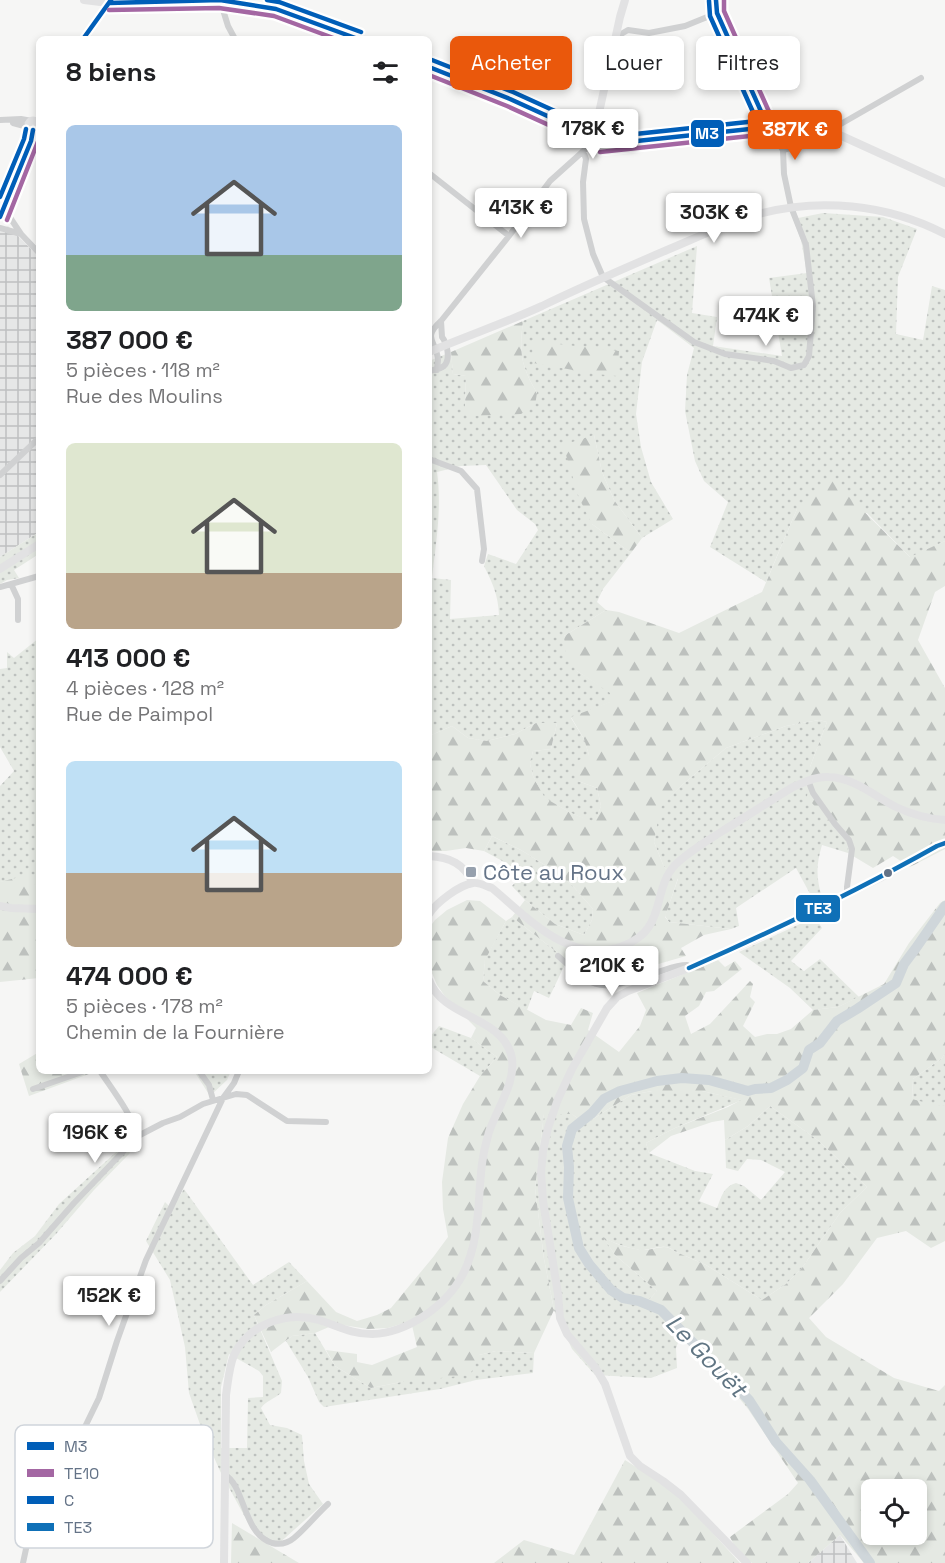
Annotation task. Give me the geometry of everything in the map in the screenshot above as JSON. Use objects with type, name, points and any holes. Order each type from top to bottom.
[{"type":"street","points":[[84,0],[242,2],[276,9],[350,36]]},
{"type":"street","points":[[220,0],[233,36]]},
{"type":"street","points":[[616,36],[625,0]]},
{"type":"street","points":[[595,137],[585,142],[584,219],[593,254],[603,277],[694,342],[725,354],[774,360],[791,368],[804,365],[809,356],[813,306],[806,245],[791,207],[784,174],[783,150],[768,127],[717,13],[716,0]]},
{"type":"street","points":[[84,36],[110,2]]},
{"type":"street","points":[[618,36],[628,30],[649,33],[685,26],[717,13]]},
{"type":"street","points":[[620,17],[628,30]]},
{"type":"street","points":[[432,68],[510,99],[595,137],[622,142],[796,126],[830,131],[945,183]]},
{"type":"street","points":[[783,150],[823,136],[921,78]]},
{"type":"street","points":[[595,137],[605,90]]},
{"type":"street","points":[[0,122],[21,119],[34,123],[30,145],[1,215],[9,216],[21,234],[36,250]]},
{"type":"street","points":[[432,328],[441,321],[550,181],[586,149]]},
{"type":"street","points":[[432,175],[508,236]]},
{"type":"street","points":[[432,349],[483,331],[603,277],[754,215],[791,207],[825,205],[876,209],[909,218],[945,234]]},
{"type":"street","points":[[0,228],[21,234]]},
{"type":"street","points":[[432,371],[445,365],[448,358],[446,343],[442,337],[441,321]]},
{"type":"street","points":[[432,350],[438,358],[436,370]]},
{"type":"street","points":[[0,475],[36,441]]},
{"type":"street","points":[[432,460],[461,471],[477,489],[484,549],[482,561]]},
{"type":"street","points":[[0,569],[36,545]]},
{"type":"street","points":[[0,587],[36,577]]},
{"type":"street","points":[[11,584],[18,599],[18,620]]},
{"type":"street","points":[[432,911],[454,892],[473,883],[481,884],[492,888],[550,936],[566,944],[584,949],[615,948],[632,942],[650,926],[666,878],[684,857],[808,780],[818,777],[843,779],[855,783],[895,806],[919,815],[945,820]]},
{"type":"street","points":[[808,780],[813,794],[849,840],[852,849],[847,894]]},
{"type":"street","points":[[747,1563],[681,1495],[640,1466],[630,1456],[605,1384],[595,1367],[567,1334],[560,1318],[543,1202],[541,1172],[543,1151],[555,1109],[572,1069],[607,1008],[617,998],[628,991],[689,968],[755,939],[880,878],[945,843]]},
{"type":"street","points":[[432,856],[445,857],[460,866],[468,872],[473,883]]},
{"type":"street","points":[[0,906],[36,909]]},
{"type":"street","points":[[558,956],[589,981],[597,984],[618,983],[678,965],[687,965],[689,968]]},
{"type":"street","points":[[224,1563],[226,1395],[228,1375],[234,1354],[251,1334],[264,1324],[291,1317],[306,1317],[320,1320],[340,1329],[371,1334],[394,1330],[410,1324],[451,1292],[470,1258],[478,1220],[482,1160],[489,1132],[509,1083],[512,1057],[508,1045],[499,1035],[475,1018],[449,1005],[436,993],[432,986]]},
{"type":"street","points":[[33,1089],[76,1074]]},
{"type":"street","points":[[102,1074],[134,1124],[138,1136]]},
{"type":"street","points":[[201,1074],[209,1084],[213,1100]]},
{"type":"street","points":[[86,1425],[99,1398],[146,1260],[223,1098],[238,1074]]},
{"type":"street","points":[[0,1281],[39,1243],[138,1136],[213,1100],[236,1094],[247,1095],[287,1121],[326,1122]]},
{"type":"street","points":[[225,1475],[229,1477],[255,1531],[268,1541],[279,1545],[293,1540],[328,1504]]},
{"type":"street","points":[[23,1563],[26,1548]]},
{"type":"shaded area","points":[[8,226],[36,254],[36,534],[0,557],[0,231]]},
{"type":"shaded area","points":[[840,1535],[857,1563],[808,1563]]},
{"type":"green space","points":[[823,213],[883,217],[917,229],[898,277],[896,334],[923,340],[932,286],[945,290],[945,541],[911,558],[867,513],[797,509],[766,582],[710,547],[728,502],[704,481],[695,461],[685,411],[687,375],[694,348],[657,320],[642,362],[636,414],[641,447],[651,482],[673,519],[642,538],[614,500],[602,472],[594,435],[592,524],[631,553],[603,589],[597,602],[606,610],[564,636],[577,671],[610,692],[611,702],[571,718],[584,739],[589,755],[578,781],[597,788],[601,806],[595,823],[544,798],[533,776],[530,764],[533,751],[551,749],[557,723],[536,723],[515,734],[487,741],[468,738],[452,726],[432,735],[432,578],[432,360],[451,352],[453,374],[466,376],[465,407],[537,393],[522,359],[523,321],[697,246],[692,313],[717,317],[713,346],[782,356],[769,278],[807,273],[801,240],[793,219]],"holes":[[[486,465],[517,510],[535,524],[538,530],[516,564],[488,554],[484,566],[494,590],[499,615],[450,619],[451,580],[432,578],[439,512],[437,472],[461,466]]]},
{"type":"green space","points":[[523,321],[522,359],[537,393],[535,405],[521,414],[472,416],[465,407],[466,376],[453,374],[451,352]]},
{"type":"green space","points":[[532,341],[619,351],[617,376],[533,363]]},
{"type":"green space","points":[[594,435],[602,472],[614,500],[642,538],[631,553],[592,524],[579,498],[563,445]]},
{"type":"green space","points":[[832,480],[910,557],[945,541],[945,586],[935,592],[918,640],[945,688],[945,849],[910,867],[893,856],[873,868],[848,853],[849,845],[807,797],[810,767],[827,722],[819,720],[786,726],[726,748],[682,785],[660,808],[654,842],[664,867],[678,878],[665,917],[669,922],[731,929],[704,935],[681,948],[686,956],[641,969],[632,953],[610,964],[598,955],[574,954],[567,960],[512,917],[525,900],[555,924],[584,935],[592,920],[593,909],[572,885],[521,850],[492,836],[484,851],[466,848],[432,851],[432,735],[452,726],[468,738],[487,741],[515,734],[536,723],[557,723],[551,749],[533,751],[530,764],[533,776],[545,798],[571,813],[595,822],[601,806],[597,788],[578,781],[575,762],[589,755],[584,739],[571,717],[610,702],[610,693],[577,671],[566,657],[564,636],[606,610],[619,612],[679,633],[762,592],[797,509]]},
{"type":"green space","points":[[36,534],[36,556],[14,570],[19,578],[0,584],[0,557]]},
{"type":"green space","points":[[36,640],[36,886],[0,882],[0,786],[14,771],[0,747],[0,669],[7,668],[7,652],[14,658]]},
{"type":"green space","points":[[819,720],[827,722],[810,767],[849,845],[848,853],[822,845],[818,871],[822,898],[815,903],[796,868],[736,908],[739,926],[731,929],[669,922],[665,916],[678,879],[664,867],[654,842],[659,808],[726,748],[786,726]]},
{"type":"green space","points":[[492,836],[521,850],[572,885],[593,909],[592,920],[584,935],[555,924],[525,900],[512,886],[521,876],[506,863],[484,851]]},
{"type":"green space","points":[[31,874],[36,885],[36,978],[0,982],[0,882]]},
{"type":"green space","points":[[467,900],[480,901],[506,921],[485,960],[483,981],[500,995],[546,1020],[571,1025],[581,1008],[593,1013],[588,1030],[619,1052],[640,1026],[646,1010],[637,993],[718,960],[725,967],[735,961],[742,969],[714,991],[706,992],[699,1006],[685,1016],[691,1034],[710,1024],[750,981],[753,984],[750,997],[755,1002],[743,1026],[755,1037],[777,1034],[791,1029],[813,1010],[838,1007],[884,984],[909,943],[940,903],[945,900],[945,1053],[942,1058],[913,1079],[912,1099],[945,1106],[945,1241],[931,1248],[906,1231],[877,1238],[843,1284],[809,1318],[826,1337],[894,1378],[939,1391],[945,1385],[945,1563],[864,1563],[840,1535],[808,1563],[752,1563],[735,1547],[730,1537],[788,1494],[798,1483],[748,1409],[696,1346],[649,1300],[657,1291],[615,1255],[603,1237],[620,1245],[638,1249],[668,1247],[706,1265],[762,1300],[786,1284],[802,1268],[840,1213],[867,1187],[819,1141],[770,1106],[748,1126],[725,1140],[724,1120],[671,1136],[649,1153],[646,1143],[741,1100],[702,1091],[652,1091],[631,1095],[585,1124],[572,1114],[544,1114],[535,1188],[544,1259],[554,1310],[534,1353],[496,1351],[479,1355],[470,1375],[401,1382],[371,1388],[335,1366],[326,1350],[357,1354],[357,1362],[372,1365],[417,1347],[411,1321],[388,1328],[368,1329],[336,1324],[315,1333],[292,1336],[271,1352],[254,1315],[266,1305],[307,1281],[336,1312],[357,1321],[377,1315],[391,1308],[448,1237],[443,1209],[442,1182],[448,1138],[463,1104],[480,1076],[497,1057],[471,1038],[476,1028],[437,985],[432,973],[432,924],[447,910]]},
{"type":"green space","points":[[512,917],[567,960],[549,998],[534,991],[527,1010],[500,995],[483,981],[485,959],[506,921]]},
{"type":"green space","points":[[815,917],[822,928],[791,961],[804,971],[820,959],[859,997],[838,1007],[813,1010],[790,988],[739,952]]},
{"type":"green space","points":[[439,1026],[471,1038],[497,1057],[480,1076],[432,1048],[432,1034]]},
{"type":"green space","points":[[945,1053],[945,1106],[912,1100],[913,1079],[942,1058]]},
{"type":"green space","points":[[36,1054],[36,1074],[89,1074],[29,1096],[19,1064]]},
{"type":"green space","points":[[196,1074],[230,1074],[227,1080],[210,1096]]},
{"type":"green space","points":[[652,1091],[702,1091],[742,1100],[675,1128],[646,1143],[649,1153],[695,1171],[713,1174],[699,1201],[717,1208],[726,1189],[736,1183],[744,1186],[761,1200],[785,1172],[761,1160],[747,1159],[738,1171],[726,1168],[725,1140],[748,1126],[770,1106],[819,1141],[867,1187],[840,1213],[802,1268],[786,1284],[762,1300],[706,1265],[670,1248],[641,1250],[622,1246],[604,1238],[615,1255],[657,1291],[649,1300],[682,1332],[676,1348],[677,1368],[651,1378],[595,1375],[572,1349],[554,1310],[544,1259],[535,1188],[544,1114],[572,1114],[585,1124],[631,1095]]},
{"type":"green space","points":[[125,1144],[130,1153],[0,1292],[0,1270],[13,1253],[35,1236],[59,1204]]},
{"type":"green space","points":[[184,1189],[253,1285],[289,1262],[307,1281],[266,1305],[254,1315],[282,1381],[281,1393],[261,1408],[270,1425],[287,1428],[302,1435],[309,1484],[323,1504],[276,1546],[252,1530],[213,1455],[213,1425],[200,1425],[189,1393],[185,1347],[170,1280],[146,1241],[165,1202],[172,1209]],"holes":[[[229,1354],[259,1371],[263,1376],[263,1397],[248,1398],[247,1448],[221,1448],[221,1387]]]},
{"type":"green space","points":[[315,1333],[335,1366],[371,1388],[401,1382],[496,1351],[534,1353],[533,1373],[476,1380],[440,1389],[324,1407],[319,1402],[308,1377],[286,1341],[292,1336]]},
{"type":"green space","points":[[625,1460],[680,1497],[740,1563],[494,1563],[524,1540],[574,1555]]},
{"type":"green space","points":[[232,1523],[299,1563],[231,1563]]},
{"type":"waterway","name":"Le Gouët","points":[[870,1563],[810,1480],[776,1442],[749,1400],[661,1310],[639,1301],[623,1298],[611,1290],[589,1264],[579,1248],[568,1198],[567,1146],[572,1129],[592,1113],[604,1099],[620,1091],[657,1081],[682,1078],[709,1080],[748,1091],[771,1088],[787,1080],[803,1068],[809,1050],[820,1043],[837,1021],[896,983],[904,964],[945,906]]},
{"type":"transit line","name":"M3","points":[[85,36],[111,0]]},
{"type":"transit line","name":"M3","points":[[109,3],[220,0],[276,9],[350,36]]},
{"type":"transit line","name":"C","points":[[267,0],[279,2],[361,32]]},
{"type":"transit line","name":"M3","points":[[599,145],[768,127],[717,13],[716,0]]},
{"type":"transit line","name":"TE10","points":[[600,152],[774,132],[775,125],[724,11],[724,0]]},
{"type":"transit line","name":"C","points":[[598,138],[757,121],[710,16],[709,1]]},
{"type":"transit line","name":"TE10","points":[[109,10],[219,8],[274,16],[328,36]]},
{"type":"transit line","name":"C","points":[[432,60],[513,92],[590,127]]},
{"type":"transit line","name":"M3","points":[[432,68],[510,99],[587,134]]},
{"type":"transit line","name":"TE10","points":[[432,76],[507,106],[584,141]]},
{"type":"transit line","name":"C","points":[[0,197],[26,129]]},
{"type":"transit line","name":"M3","points":[[0,217],[31,141],[33,130]]},
{"type":"transit line","name":"TE10","points":[[7,220],[36,147]]},
{"type":"transit line","name":"TE3","points":[[689,968],[814,910],[945,843]]},
{"type":"place","name":"Côte au Roux","points":[[471,872]]}]
